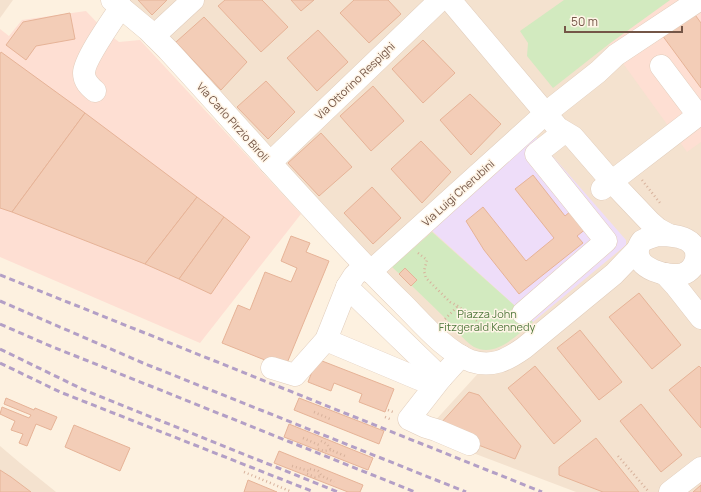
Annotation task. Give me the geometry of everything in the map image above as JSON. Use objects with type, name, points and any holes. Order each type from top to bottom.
[{"type":"street","points":[[154,36],[193,0]]},
{"type":"street","name":"Via Ottorino Respighi","points":[[270,163],[440,0]]},
{"type":"street","points":[[450,0],[554,126],[573,137],[637,230],[626,242],[523,313]]},
{"type":"street","points":[[693,252],[693,268],[680,275],[657,271],[643,265],[626,242],[536,154],[554,126],[598,72],[616,55],[700,1]]},
{"type":"street","points":[[95,91],[85,79],[85,67],[105,31],[117,3]]},
{"type":"street","name":"Via Carlo Pirzio Biroli","points":[[117,3],[154,36],[367,269]]},
{"type":"street","points":[[607,185],[700,114],[661,66]]},
{"type":"street","name":"Via Luigi Cherubini","points":[[367,269],[554,126]]},
{"type":"street","points":[[607,185],[658,229],[693,252]]},
{"type":"street","points":[[626,242],[642,241],[657,235],[693,252]]},
{"type":"street","points":[[272,368],[295,375],[326,340],[347,287],[354,276],[367,269],[447,347],[470,361],[487,364],[503,361],[524,348],[614,274],[626,242]]},
{"type":"street","points":[[614,274],[657,271],[675,285],[701,318]]},
{"type":"street","points":[[347,287],[441,378]]},
{"type":"street","points":[[326,340],[419,379],[441,378]]},
{"type":"street","points":[[461,356],[441,378],[409,419],[469,444]]},
{"type":"street","points":[[670,492],[701,468]]},
{"type":"path","points":[[639,177],[660,203]]},
{"type":"path","points":[[413,249],[427,260],[424,271],[426,278],[450,302],[458,306],[486,327],[492,328],[504,326],[515,322],[523,313]]},
{"type":"path","points":[[445,318],[458,306]]},
{"type":"path","points":[[314,412],[330,419]]},
{"type":"path","points":[[303,438],[319,445]]},
{"type":"path","points":[[321,442],[327,444],[332,450],[345,456]]},
{"type":"path","points":[[318,449],[324,451],[332,450]]},
{"type":"path","points":[[618,456],[649,492]]},
{"type":"path","points":[[292,466],[308,471],[318,471],[322,476],[334,482]]},
{"type":"path","points":[[308,471],[315,477],[322,476]]},
{"type":"path","points":[[244,472],[292,492]]},
{"type":"shaded area","points":[[0,0],[13,0],[0,18]]},
{"type":"shaded area","points":[[125,0],[701,0],[701,492],[576,492],[423,434],[483,368],[403,292]]},
{"type":"shaded area","points":[[670,0],[701,0],[701,142],[687,152],[609,44]]},
{"type":"shaded area","points":[[86,11],[105,31],[119,42],[140,40],[301,214],[200,343],[0,257],[0,29],[9,36],[22,20]]},
{"type":"shaded area","points":[[536,137],[626,240],[626,245],[533,322],[429,228]]},
{"type":"shaded area","points":[[0,446],[20,463],[56,492],[0,492]]},
{"type":"green space","points":[[564,0],[670,0],[609,44],[553,88],[527,56],[528,43],[520,31]]},
{"type":"green space","name":"Piazza John Fitzgerald Kennedy","points":[[432,232],[533,322],[511,340],[493,349],[478,349],[466,341],[446,319],[392,267]]},
{"type":"building","points":[[138,0],[167,0],[152,15]]},
{"type":"building","points":[[225,0],[262,0],[288,27],[261,52],[218,6]]},
{"type":"building","points":[[291,0],[314,0],[301,11]]},
{"type":"building","points":[[354,0],[388,0],[401,14],[369,43],[340,13]]},
{"type":"building","points":[[693,12],[701,23],[701,88],[662,35]]},
{"type":"building","points":[[70,13],[75,39],[36,46],[26,60],[6,45],[23,22]]},
{"type":"building","points":[[204,17],[247,62],[221,90],[176,42]]},
{"type":"building","points":[[318,30],[348,62],[317,91],[287,58]]},
{"type":"building","points":[[423,40],[455,73],[423,103],[392,69]]},
{"type":"building","points":[[1,52],[85,113],[12,212],[0,208]]},
{"type":"building","points":[[266,81],[295,112],[268,139],[237,107]]},
{"type":"building","points":[[373,86],[404,121],[371,151],[340,116]]},
{"type":"building","points":[[470,94],[501,124],[471,155],[440,120]]},
{"type":"building","points":[[85,113],[197,197],[145,264],[12,212]]},
{"type":"building","points":[[321,133],[352,167],[319,196],[288,163]]},
{"type":"building","points":[[421,141],[451,172],[422,203],[391,169]]},
{"type":"building","points":[[533,175],[565,216],[572,210],[587,228],[577,236],[583,243],[519,294],[484,250],[466,221],[483,207],[526,261],[554,238],[515,189]]},
{"type":"building","points":[[372,187],[401,218],[373,244],[344,213]]},
{"type":"building","points":[[197,197],[224,217],[179,279],[145,264]]},
{"type":"building","points":[[224,217],[250,237],[211,294],[179,279]]},
{"type":"building","points":[[291,236],[310,243],[306,252],[329,261],[285,368],[222,343],[238,305],[250,310],[265,272],[291,282],[297,268],[281,261]]},
{"type":"building","points":[[405,268],[417,280],[411,286],[399,274]]},
{"type":"building","points":[[639,293],[681,345],[652,369],[609,317]]},
{"type":"building","points":[[580,330],[622,382],[599,400],[557,348]]},
{"type":"building","points":[[317,359],[394,389],[385,412],[359,402],[362,394],[334,383],[331,391],[308,382]]},
{"type":"building","points":[[535,366],[581,421],[554,444],[508,388]]},
{"type":"building","points":[[699,366],[701,368],[701,428],[669,390]]},
{"type":"building","points":[[469,392],[479,395],[521,446],[515,459],[439,430],[440,424]]},
{"type":"building","points":[[6,398],[34,410],[35,408],[57,417],[51,430],[36,424],[27,446],[19,443],[23,434],[11,430],[15,421],[0,414],[2,407],[29,418],[31,415],[4,404]]},
{"type":"building","points":[[299,398],[384,431],[379,444],[294,410]]},
{"type":"building","points":[[641,404],[682,455],[661,472],[620,421]]},
{"type":"building","points":[[289,424],[373,458],[368,470],[284,437]]},
{"type":"building","points":[[74,425],[130,448],[120,471],[65,447]]},
{"type":"building","points":[[596,438],[639,492],[603,492],[559,475],[559,467]]},
{"type":"building","points":[[279,451],[363,485],[360,492],[348,492],[274,463]]},
{"type":"building","points":[[0,470],[11,477],[31,492],[0,492]]},
{"type":"building","points":[[248,480],[277,492],[244,492]]},
{"type":"building","points":[[701,485],[701,492],[693,492]]},
{"type":"railway","points":[[0,275],[542,492]]},
{"type":"railway","points":[[0,301],[143,363],[466,492]]},
{"type":"railway","points":[[0,324],[48,345],[415,492]]},
{"type":"railway","points":[[0,349],[84,390],[338,492]]},
{"type":"railway","points":[[0,363],[60,392],[314,492]]}]
